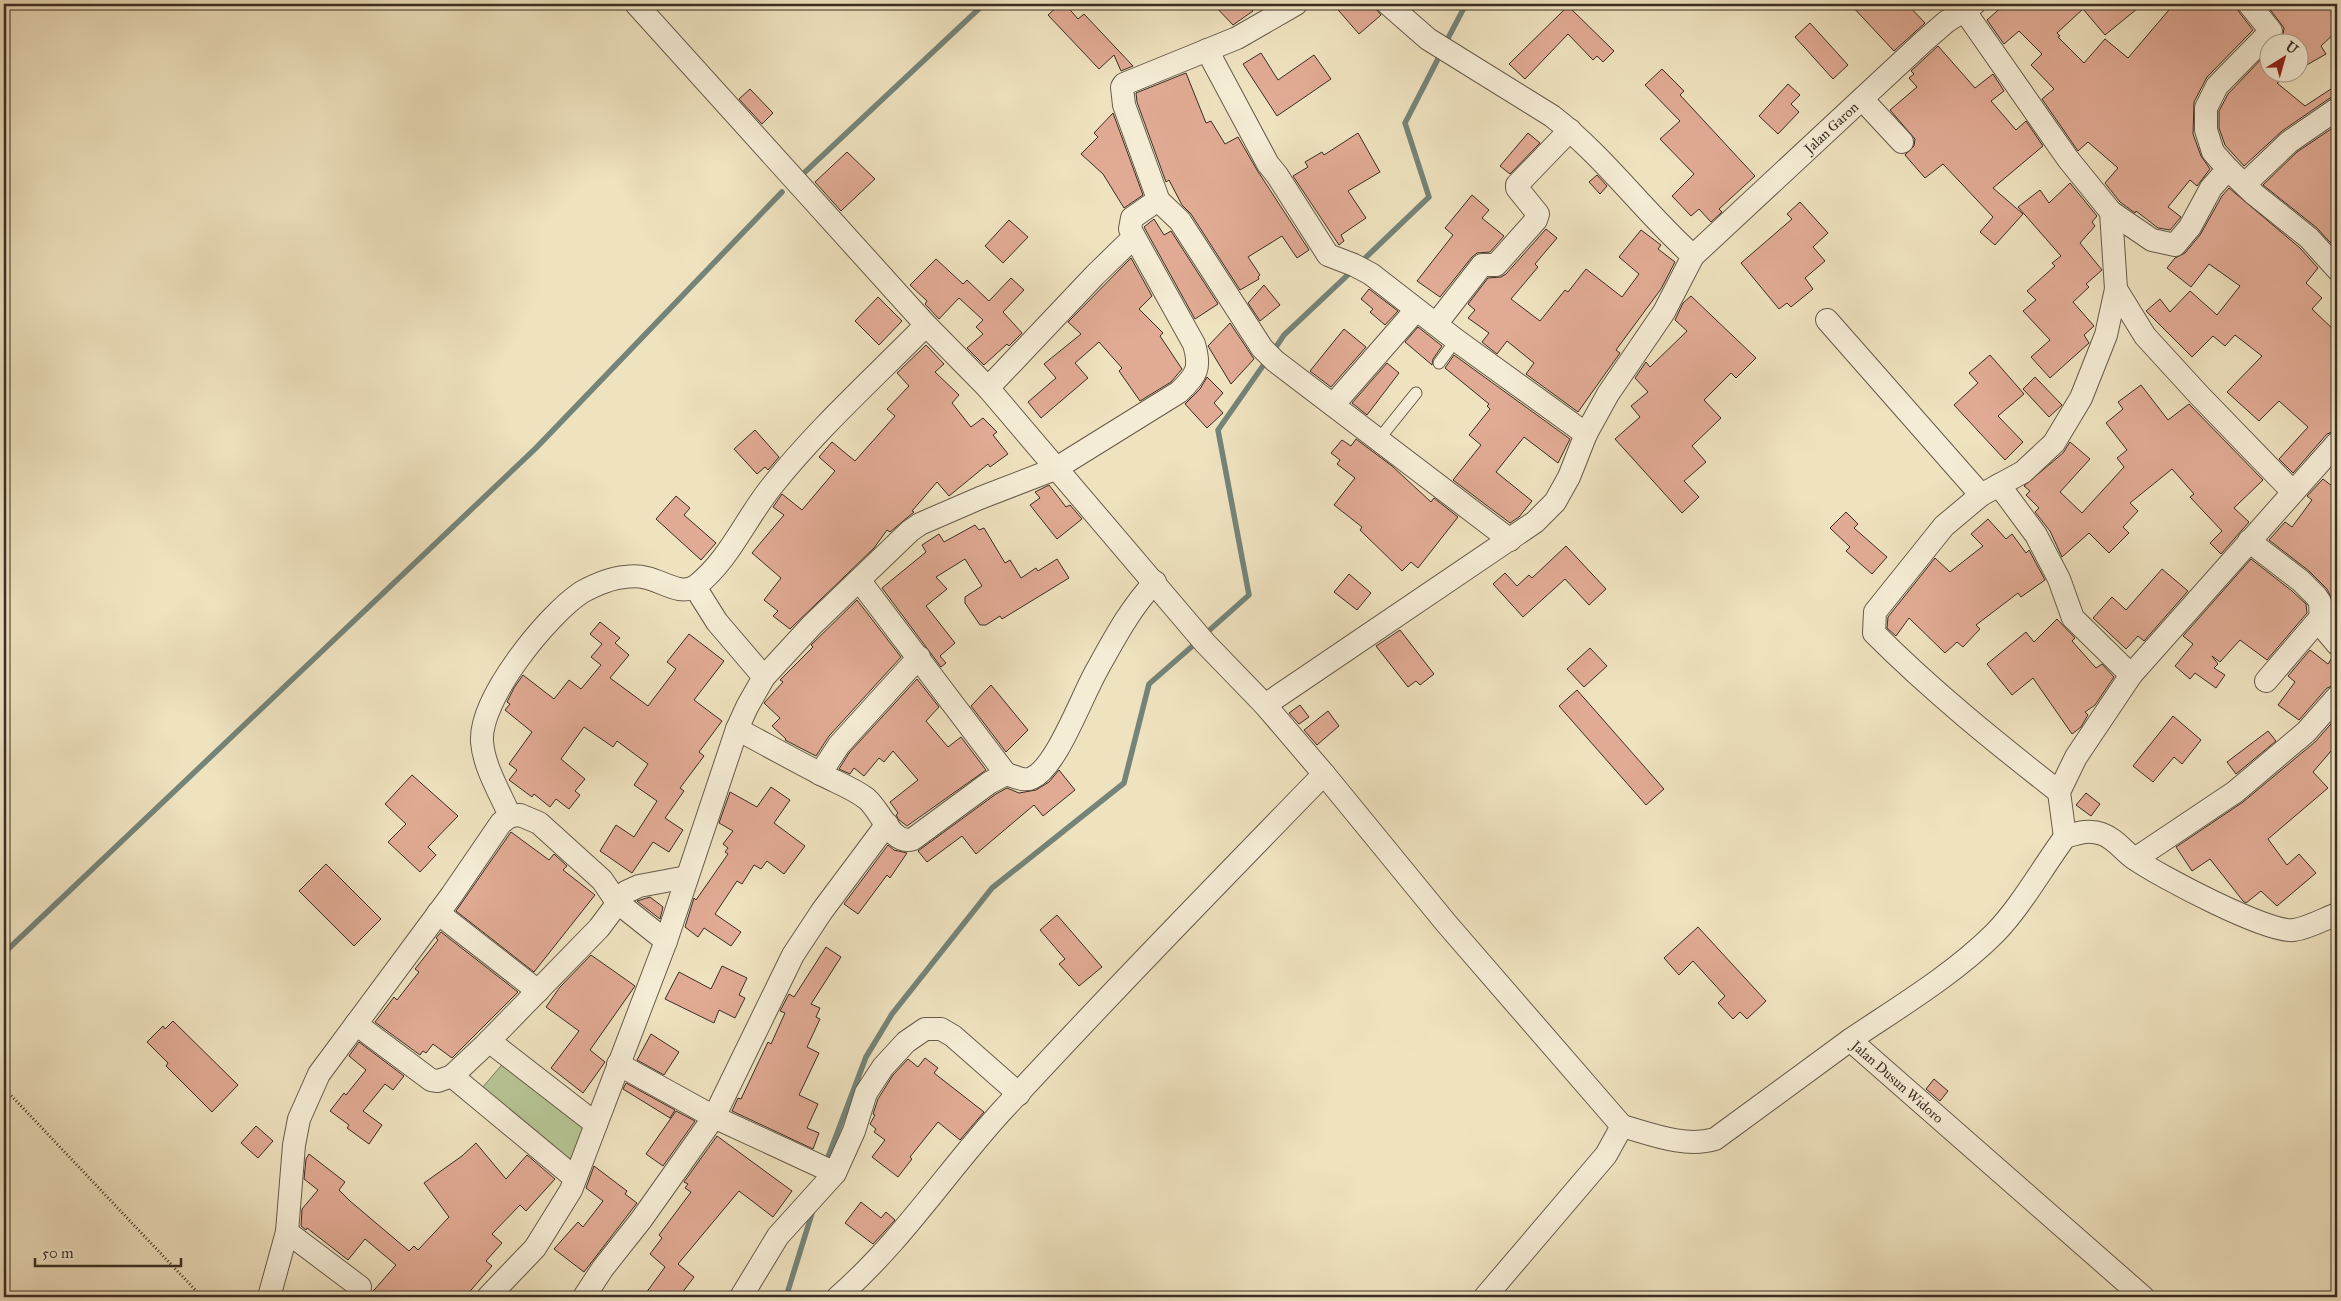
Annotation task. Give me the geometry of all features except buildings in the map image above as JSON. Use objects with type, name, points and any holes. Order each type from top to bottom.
[{"type":"street","points":[[636,4],[926,325],[988,388],[1055,469],[1155,582],[1184,618],[1265,705],[1446,923],[1622,1126],[1606,1155],[1485,1297]]},
{"type":"street","points":[[1296,4],[1237,38],[1122,86],[1124,105],[1144,157],[1157,199],[1180,221],[1268,354],[1510,540]]},
{"type":"street","points":[[1388,4],[1428,39],[1552,116],[1570,130],[1614,173],[1667,233],[1693,256]]},
{"type":"street","points":[[2249,4],[2271,31],[2217,86],[2206,108],[2206,130],[2213,152],[2244,184],[2309,238],[2337,269]]},
{"type":"street","points":[[1969,6],[2068,159],[2111,212],[2152,240],[2175,246],[2190,227],[2211,188],[2228,169]]},
{"type":"street","name":"Jalan Garon","points":[[1265,705],[1535,522],[1555,502],[1569,477],[1586,434],[1608,394],[1664,312],[1693,256],[1922,42],[1969,6]]},
{"type":"street","points":[[1207,50],[1266,162],[1277,175],[1327,254],[1359,267],[1586,434]]},
{"type":"street","points":[[1862,99],[1902,142]]},
{"type":"street","points":[[2244,184],[2289,142],[2337,109]]},
{"type":"street","points":[[1436,324],[1482,265],[1496,265],[1536,220],[1538,214],[1517,188],[1517,185],[1570,130]]},
{"type":"street","points":[[488,1297],[539,1242],[570,1190],[666,941],[737,729],[764,677],[859,580],[903,537],[920,524],[1055,469],[1179,392],[1195,374],[1198,364],[1194,344],[1130,229],[1132,218],[1153,204],[1157,199]]},
{"type":"street","points":[[2060,792],[1982,731],[1874,633],[1875,612],[1903,574],[1944,526],[1990,490],[2023,472],[2054,443],[2077,405],[2106,335],[2116,288],[2111,212]]},
{"type":"street","points":[[988,388],[1095,275],[1134,237]]},
{"type":"street","points":[[2116,288],[2145,336],[2199,396],[2293,492]]},
{"type":"street","points":[[1334,406],[1416,310]]},
{"type":"street","points":[[1827,320],[1990,490],[2036,535],[2059,579],[2073,618],[2131,675]]},
{"type":"street","points":[[510,816],[487,763],[482,742],[484,722],[493,699],[534,639],[551,619],[582,593],[614,579],[626,576],[648,578],[677,588],[687,589],[695,587],[724,555],[753,510],[773,485],[812,441],[926,325]]},
{"type":"street","points":[[1850,1040],[1959,964],[2005,922],[2065,837],[2060,792],[2076,757],[2131,675],[2337,443]]},
{"type":"street","points":[[2249,541],[2301,581],[2316,596],[2320,602],[2324,630],[2337,644]]},
{"type":"street","points":[[859,580],[1006,774],[1024,779],[1032,778],[1053,756],[1097,669],[1136,604],[1155,582]]},
{"type":"street","points":[[695,587],[717,622],[764,677]]},
{"type":"street","points":[[2266,681],[2321,617]]},
{"type":"street","points":[[820,774],[839,745],[919,657]]},
{"type":"street","points":[[2135,859],[2235,792],[2306,732],[2337,697]]},
{"type":"street","points":[[737,729],[866,798],[878,809],[892,833],[898,838],[909,840],[929,830],[989,783],[1006,774]]},
{"type":"street","points":[[838,1297],[907,1227],[999,1114],[1020,1094],[1134,970],[1324,774]]},
{"type":"street","points":[[269,1297],[287,1232],[294,1145],[299,1119],[320,1074],[502,823],[510,816],[525,816],[539,823],[602,880],[618,902],[666,941]]},
{"type":"street","points":[[584,1297],[603,1268],[664,1189],[714,1117],[793,955],[822,911],[887,824]]},
{"type":"street","points":[[2065,837],[2091,831],[2102,834],[2113,839],[2135,859],[2210,901],[2267,924],[2293,931],[2337,914]]},
{"type":"street","points":[[356,1024],[431,1080],[438,1082],[452,1076],[489,1041],[599,928],[626,892],[639,886],[687,877]]},
{"type":"street","points":[[438,913],[538,991]]},
{"type":"street","points":[[740,1297],[778,1236],[835,1173],[854,1132],[866,1093],[883,1066],[900,1048],[926,1029],[941,1029],[954,1036],[1020,1094]]},
{"type":"street","name":"Jalan Dusun Widoro","points":[[1622,1126],[1701,1144],[1715,1139],[1850,1040],[2143,1297]]},
{"type":"street","points":[[489,1041],[596,1124]]},
{"type":"street","points":[[618,1064],[714,1117],[835,1173]]},
{"type":"street","points":[[452,1076],[575,1178]]},
{"type":"street","points":[[287,1232],[360,1287]]},
{"type":"lane","points":[[1439,363],[1456,340]]},
{"type":"lane","points":[[1379,439],[1416,393]]},
{"type":"path","points":[[4,1088],[202,1297]]},
{"type":"green space","points":[[512,1053],[599,1111],[573,1180],[482,1088]]},
{"type":"waterway","points":[[805,172],[984,4]]},
{"type":"waterway","points":[[1445,44],[1466,4]]},
{"type":"waterway","points":[[1361,262],[1429,197],[1405,123],[1441,53]]},
{"type":"waterway","points":[[4,953],[536,448],[782,192]]},
{"type":"waterway","points":[[1272,353],[1284,335],[1353,270]]},
{"type":"waterway","points":[[1204,635],[1249,595],[1218,430],[1267,360]]},
{"type":"waterway","points":[[825,1165],[866,1057],[892,1014],[992,888],[1124,783],[1149,684],[1197,642]]},
{"type":"waterway","points":[[786,1297],[813,1210]]}]
